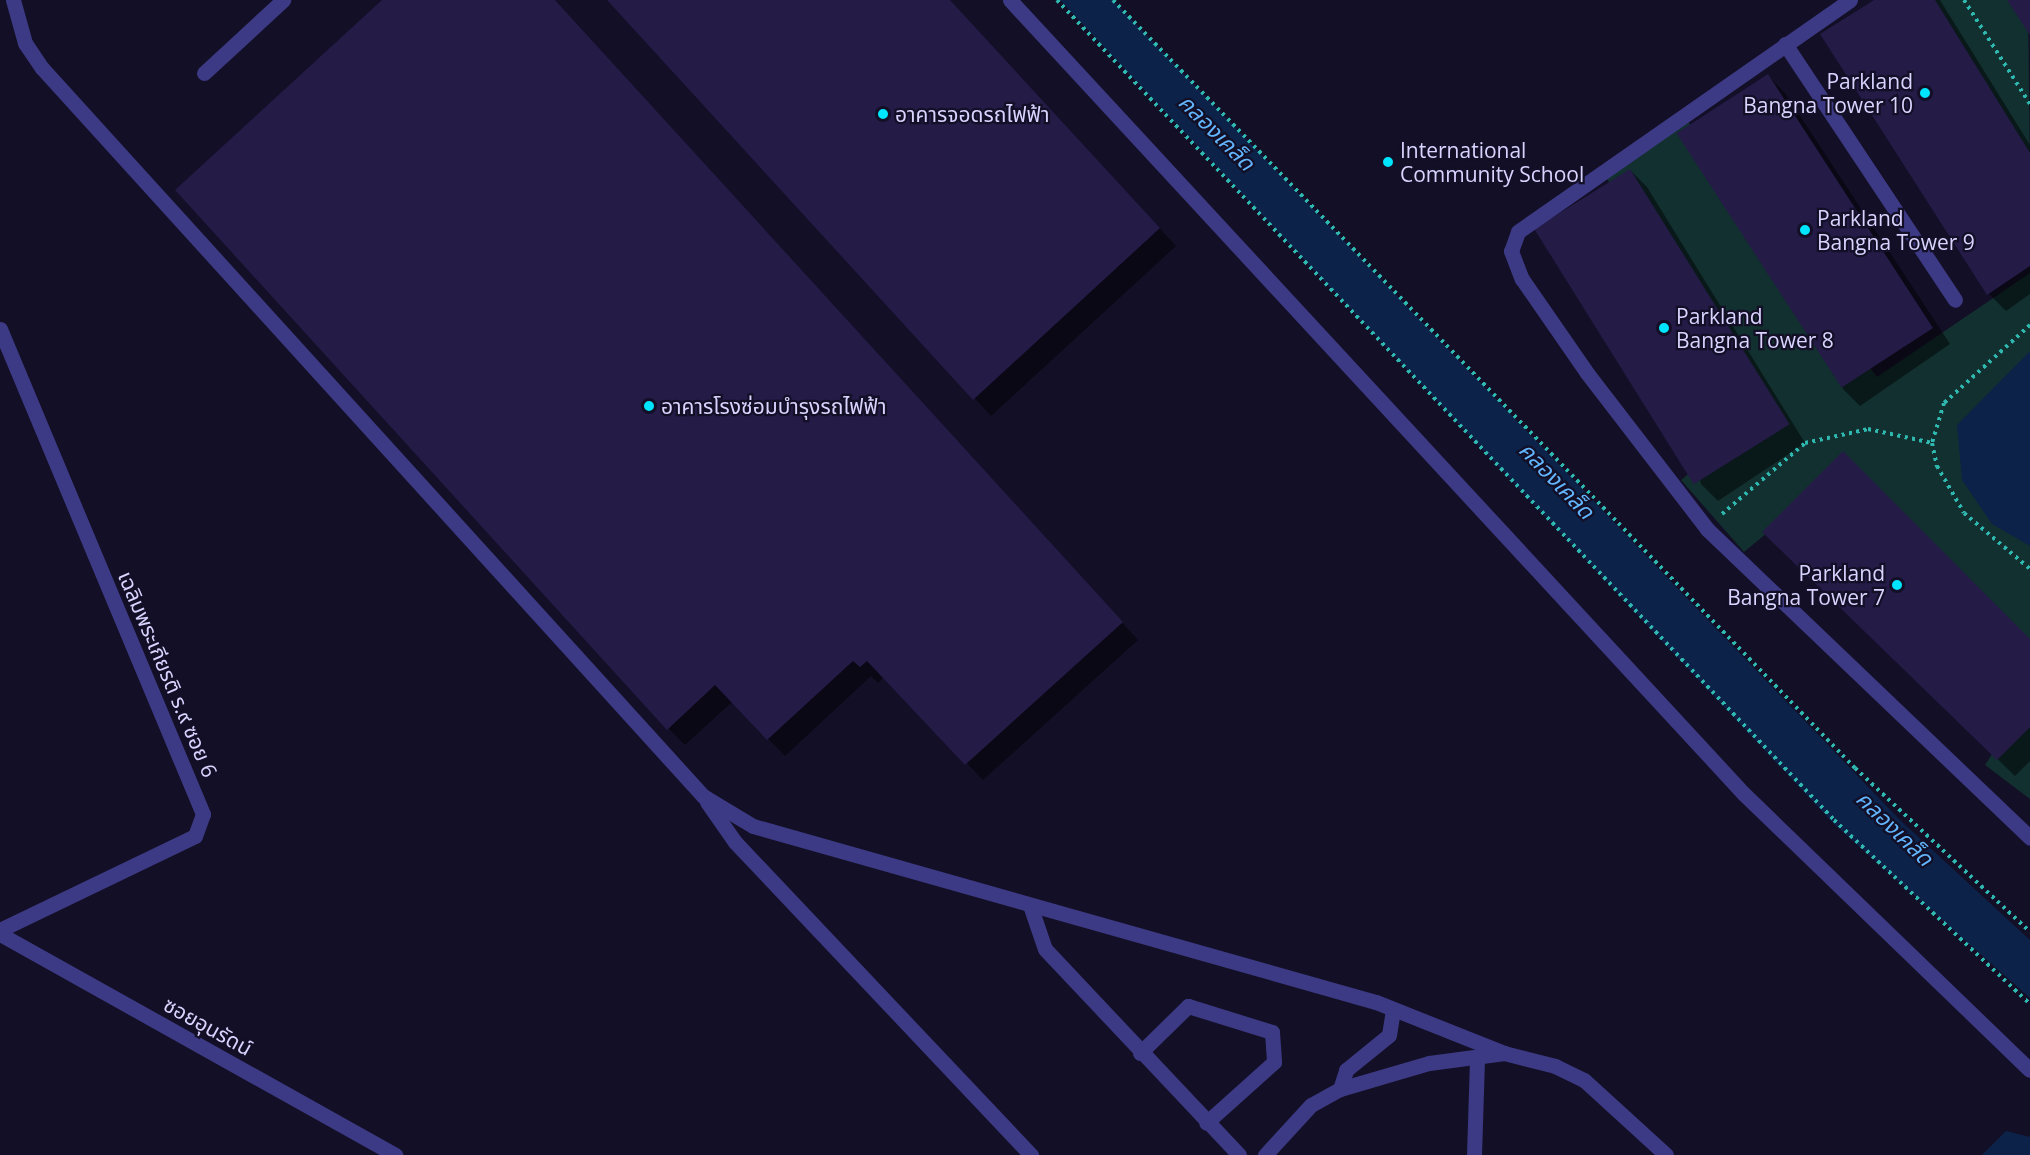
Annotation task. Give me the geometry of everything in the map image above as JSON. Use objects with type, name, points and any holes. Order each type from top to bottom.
[{"type":"street","points":[[13,0],[25,43],[42,68],[703,796],[735,842],[1031,1155]]},
{"type":"street","points":[[204,73],[283,0]]},
{"type":"street","points":[[1010,0],[1744,794],[2030,1070]]},
{"type":"street","points":[[1850,0],[1518,232],[1511,251],[1522,279],[1587,373],[1707,529],[2030,838]]},
{"type":"street","points":[[1785,44],[1955,300]]},
{"type":"street","name":"เฉลิมพระเกียรติ ร.๙ ซอย 6","points":[[0,329],[203,814],[195,836],[0,932]]},
{"type":"street","points":[[703,796],[753,826],[1393,1009],[1504,1053],[1584,1080],[1666,1155]]},
{"type":"street","points":[[1030,905],[1045,950],[1206,1123],[1239,1155]]},
{"type":"street","name":"ซอยอุนรัดน์","points":[[0,932],[396,1155]]},
{"type":"street","points":[[1140,1053],[1188,1006],[1272,1032],[1274,1062],[1206,1123]]},
{"type":"street","points":[[1340,1089],[1346,1070],[1389,1035],[1393,1009]]},
{"type":"street","points":[[1265,1155],[1311,1105],[1340,1089],[1429,1063],[1477,1060],[1504,1053]]},
{"type":"street","points":[[1474,1155],[1477,1060]]},
{"type":"path","points":[[1057,0],[1834,820],[2030,1004]]},
{"type":"path","points":[[1113,0],[1855,768],[2030,932]]},
{"type":"path","points":[[1964,0],[2030,104]]},
{"type":"path","points":[[2030,325],[1944,403],[1932,443],[1937,466],[1964,513],[2030,569]]},
{"type":"path","points":[[1707,529],[1805,443],[1868,429],[1932,443]]},
{"type":"green space","points":[[1906,0],[2028,0],[2030,181]]},
{"type":"green space","points":[[1686,119],[1877,377],[2030,273],[2030,657],[1846,468],[1744,552],[1681,480],[1764,412],[1605,176]]},
{"type":"green space","points":[[2030,696],[2030,799],[1985,765]]},
{"type":"water","name":"คลองเคล็ด","points":[[1060,0],[1113,0],[1900,820],[2030,940],[2030,998],[1835,825]]},
{"type":"water","points":[[2030,351],[2030,546],[1992,524],[1962,480],[1957,425]]},
{"type":"water","points":[[2006,1131],[2030,1137],[2030,1155],[1982,1155]]},
{"type":"building","name":"อาคารโรงซ่อมบำรุงรถไฟฟ้า","points":[[382,0],[555,0],[1123,622],[965,765],[867,661],[860,667],[853,661],[767,740],[715,685],[667,730],[175,190]]},
{"type":"building","name":"อาคารจอดรถไฟฟ้า","points":[[607,0],[950,0],[1160,228],[973,400]]},
{"type":"building","name":"Parkland Bangna Tower 10","points":[[1874,0],[1935,0],[2030,153],[2030,266],[1987,295],[1820,34]]},
{"type":"building","points":[[2007,0],[2030,0],[2030,35]]},
{"type":"building","name":"Parkland Bangna Tower 9","points":[[1768,74],[1933,328],[1842,387],[1677,133]]},
{"type":"building","name":"Parkland Bangna Tower 8","points":[[1630,169],[1790,424],[1694,484],[1534,229]]},
{"type":"building","name":"Parkland Bangna Tower 7","points":[[1843,451],[2030,639],[2030,727],[1997,760],[1762,532]]},
{"type":"place","name":"Parkland Bangna Tower 10","points":[[1925,93]]},
{"type":"place","name":"อาคารจอดรถไฟฟ้า","points":[[883,114]]},
{"type":"place","name":"International Community School","points":[[1388,162]]},
{"type":"place","name":"Parkland Bangna Tower 9","points":[[1805,230]]},
{"type":"place","name":"Parkland Bangna Tower 8","points":[[1664,328]]},
{"type":"place","name":"อาคารโรงซ่อมบำรุงรถไฟฟ้า","points":[[649,406]]},
{"type":"place","name":"Parkland Bangna Tower 7","points":[[1897,585]]}]
